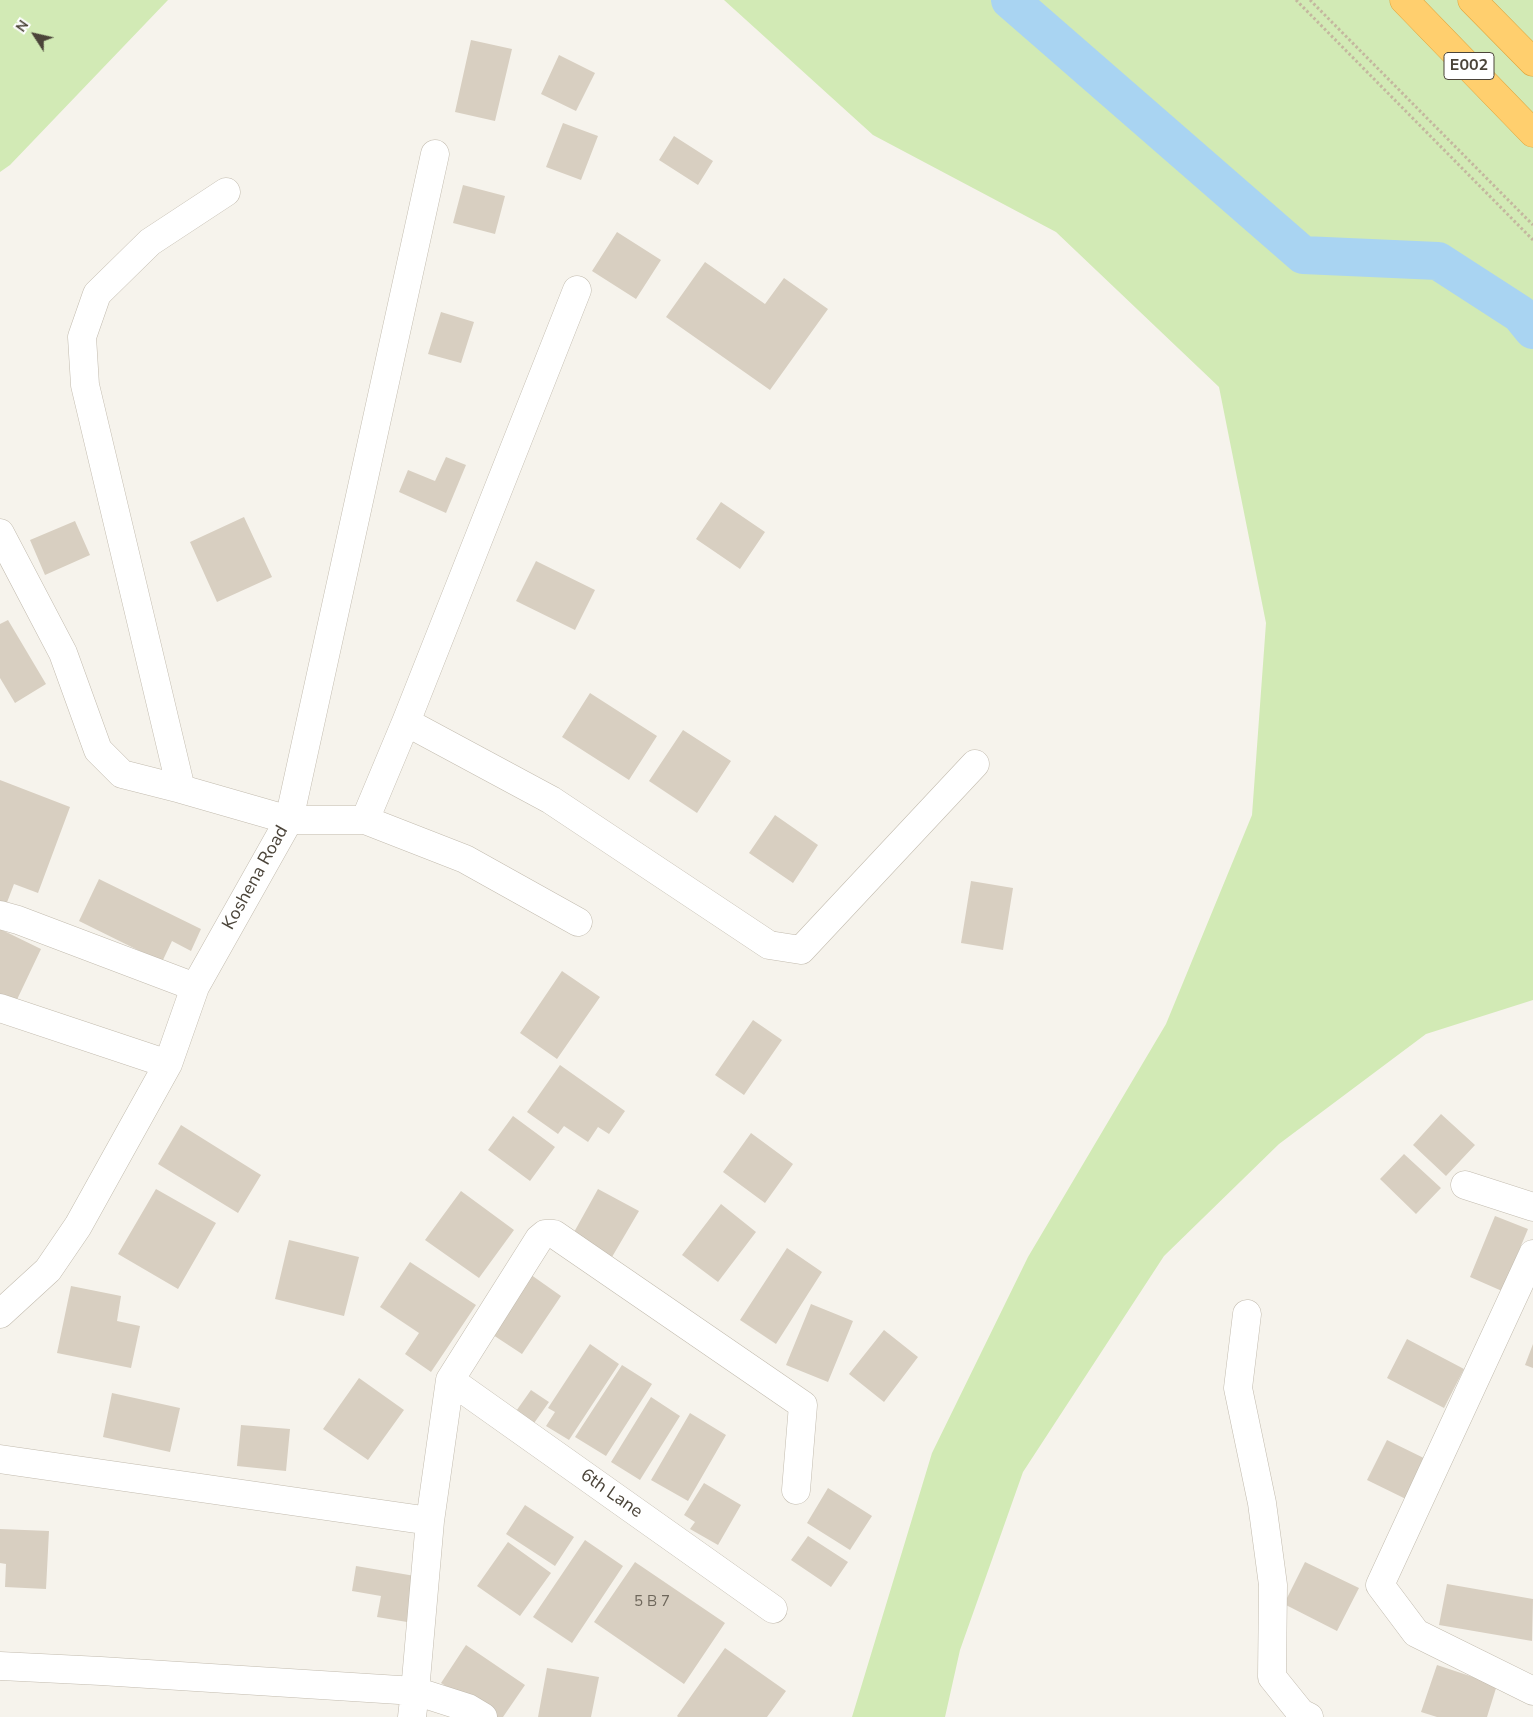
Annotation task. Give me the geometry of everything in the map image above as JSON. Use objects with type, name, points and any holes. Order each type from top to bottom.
[{"type":"highway","name":"E002","points":[[1404,0],[1533,133]]},
{"type":"highway","name":"E002","points":[[1472,0],[1533,62]]},
{"type":"street","points":[[434,154],[289,820],[365,820],[465,859],[578,922]]},
{"type":"street","points":[[180,788],[85,385],[82,337],[97,294],[150,242],[226,192]]},
{"type":"street","points":[[365,820],[406,722],[577,290]]},
{"type":"street","name":"Koshena Road","points":[[0,533],[63,653],[98,750],[122,774],[180,788],[289,820],[195,987],[168,1064],[78,1226],[48,1270],[0,1314]]},
{"type":"street","points":[[406,722],[551,800],[770,945],[801,950],[975,764]]},
{"type":"street","points":[[0,915],[195,987]]},
{"type":"street","points":[[0,1008],[168,1064]]},
{"type":"street","points":[[1465,1185],[1533,1207]]},
{"type":"street","points":[[413,1704],[430,1521],[450,1380],[539,1239],[545,1234],[554,1234],[803,1405],[796,1490]]},
{"type":"street","points":[[1533,1254],[1380,1585],[1416,1633],[1533,1691]]},
{"type":"street","points":[[1247,1314],[1238,1388],[1262,1503],[1273,1584],[1272,1678],[1301,1713],[1309,1717]]},
{"type":"street","name":"6th Lane","points":[[450,1380],[772,1609]]},
{"type":"street","points":[[0,1459],[430,1521]]},
{"type":"street","points":[[0,1666],[101,1671],[413,1704],[468,1708],[483,1717]]},
{"type":"path","points":[[1296,0],[1533,240]]},
{"type":"path","points":[[1310,0],[1533,224]]},
{"type":"green space","points":[[0,0],[168,0],[10,165],[0,172]]},
{"type":"green space","points":[[724,0],[1533,0],[1533,1000],[1426,1034],[1279,1144],[1164,1256],[1023,1472],[960,1650],[945,1717],[852,1717],[932,1453],[1028,1257],[1166,1024],[1252,815],[1266,623],[1219,387],[1056,232],[873,135]]},
{"type":"building","points":[[471,40],[512,49],[495,121],[455,112]]},
{"type":"building","points":[[559,55],[595,73],[576,111],[541,94]]},
{"type":"building","points":[[563,123],[598,136],[581,180],[546,167]]},
{"type":"building","points":[[674,136],[713,161],[698,185],[659,160]]},
{"type":"building","points":[[463,185],[505,196],[495,234],[453,223]]},
{"type":"building","points":[[617,232],[661,260],[636,299],[592,271]]},
{"type":"building","points":[[705,262],[765,304],[784,278],[828,309],[770,390],[666,317]]},
{"type":"building","points":[[441,312],[474,322],[461,363],[428,354]]},
{"type":"building","points":[[446,457],[466,465],[446,513],[399,492],[408,470],[435,481]]},
{"type":"building","points":[[721,502],[765,532],[740,569],[696,539]]},
{"type":"building","points":[[244,517],[272,577],[217,602],[190,542]]},
{"type":"building","points":[[75,521],[90,555],[45,575],[30,540]]},
{"type":"building","points":[[536,561],[595,590],[575,630],[516,601]]},
{"type":"building","points":[[8,620],[46,684],[15,703],[0,678],[0,624]]},
{"type":"building","points":[[590,693],[657,736],[629,780],[562,737]]},
{"type":"building","points":[[683,730],[731,761],[697,813],[649,781]]},
{"type":"building","points":[[0,780],[70,807],[38,893],[14,884],[3,913],[0,912]]},
{"type":"building","points":[[775,815],[818,845],[793,883],[749,853]]},
{"type":"building","points":[[99,879],[201,929],[191,951],[172,941],[162,962],[79,921]]},
{"type":"building","points":[[971,881],[1013,888],[1003,950],[961,943]]},
{"type":"building","points":[[0,929],[41,949],[13,1008],[0,1002]]},
{"type":"building","points":[[562,971],[600,997],[557,1059],[520,1033]]},
{"type":"building","points":[[753,1020],[782,1040],[744,1095],[715,1075]]},
{"type":"building","points":[[560,1065],[625,1111],[609,1134],[598,1127],[588,1142],[564,1126],[558,1134],[527,1112]]},
{"type":"building","points":[[1441,1114],[1475,1145],[1446,1176],[1413,1145]]},
{"type":"building","points":[[513,1116],[555,1147],[530,1181],[488,1150]]},
{"type":"building","points":[[181,1125],[261,1175],[238,1213],[158,1164]]},
{"type":"building","points":[[751,1133],[793,1164],[765,1203],[723,1172]]},
{"type":"building","points":[[1404,1154],[1441,1188],[1416,1214],[1380,1179]]},
{"type":"building","points":[[156,1189],[216,1223],[178,1289],[118,1254]]},
{"type":"building","points":[[598,1189],[639,1211],[612,1257],[573,1234]]},
{"type":"building","points":[[461,1191],[514,1230],[479,1278],[425,1240]]},
{"type":"building","points":[[721,1204],[756,1232],[718,1282],[682,1255]]},
{"type":"building","points":[[1495,1216],[1528,1229],[1502,1291],[1470,1277]]},
{"type":"building","points":[[289,1240],[359,1257],[344,1316],[275,1299]]},
{"type":"building","points":[[787,1248],[822,1272],[776,1344],[740,1320]]},
{"type":"building","points":[[410,1262],[476,1305],[431,1372],[405,1354],[419,1333],[380,1307]]},
{"type":"building","points":[[527,1272],[561,1296],[522,1354],[487,1331]]},
{"type":"building","points":[[71,1286],[121,1296],[117,1321],[140,1326],[131,1368],[57,1353]]},
{"type":"building","points":[[811,1304],[853,1321],[828,1382],[786,1365]]},
{"type":"building","points":[[884,1330],[918,1357],[884,1402],[849,1374]]},
{"type":"building","points":[[1407,1339],[1464,1369],[1444,1408],[1387,1378]]},
{"type":"building","points":[[590,1344],[619,1364],[569,1440],[546,1426],[555,1412],[548,1408]]},
{"type":"building","points":[[1533,1344],[1533,1368],[1525,1365]]},
{"type":"building","points":[[622,1365],[652,1384],[606,1456],[575,1437]]},
{"type":"building","points":[[359,1378],[404,1410],[368,1460],[323,1429]]},
{"type":"building","points":[[531,1390],[549,1402],[532,1426],[514,1414]]},
{"type":"building","points":[[112,1393],[180,1408],[170,1452],[103,1437]]},
{"type":"building","points":[[651,1397],[680,1416],[640,1480],[611,1462]]},
{"type":"building","points":[[690,1413],[726,1435],[688,1501],[651,1480]]},
{"type":"building","points":[[241,1425],[290,1429],[286,1471],[237,1466]]},
{"type":"building","points":[[1387,1440],[1434,1463],[1414,1503],[1367,1480]]},
{"type":"building","points":[[704,1483],[741,1505],[718,1545],[690,1529],[695,1522],[684,1515]]},
{"type":"building","points":[[828,1488],[872,1516],[850,1550],[807,1523]]},
{"type":"building","points":[[525,1505],[574,1537],[555,1566],[506,1534]]},
{"type":"building","points":[[0,1529],[49,1531],[46,1589],[5,1587],[6,1564],[0,1563]]},
{"type":"building","points":[[808,1536],[848,1562],[831,1587],[791,1560]]},
{"type":"building","points":[[585,1540],[623,1566],[572,1643],[533,1617]]},
{"type":"building","points":[[508,1542],[551,1573],[520,1616],[477,1586]]},
{"type":"building","points":[[635,1562],[725,1623],[684,1684],[594,1622]]},
{"type":"building","points":[[1305,1562],[1359,1588],[1337,1631],[1284,1604]]},
{"type":"building","points":[[356,1566],[415,1576],[407,1622],[377,1617],[381,1596],[352,1591]]},
{"type":"building","points":[[1447,1584],[1533,1599],[1532,1641],[1439,1625]]},
{"type":"building","points":[[466,1645],[525,1685],[503,1717],[492,1717],[441,1683]]},
{"type":"building","points":[[725,1648],[786,1691],[767,1717],[678,1717],[677,1716]]},
{"type":"building","points":[[1437,1665],[1497,1685],[1487,1717],[1437,1717],[1421,1712]]},
{"type":"building","points":[[547,1668],[599,1677],[591,1717],[538,1717]]},
{"type":"waterway","points":[[1010,0],[1303,255],[1438,261],[1520,314],[1533,330]]}]
